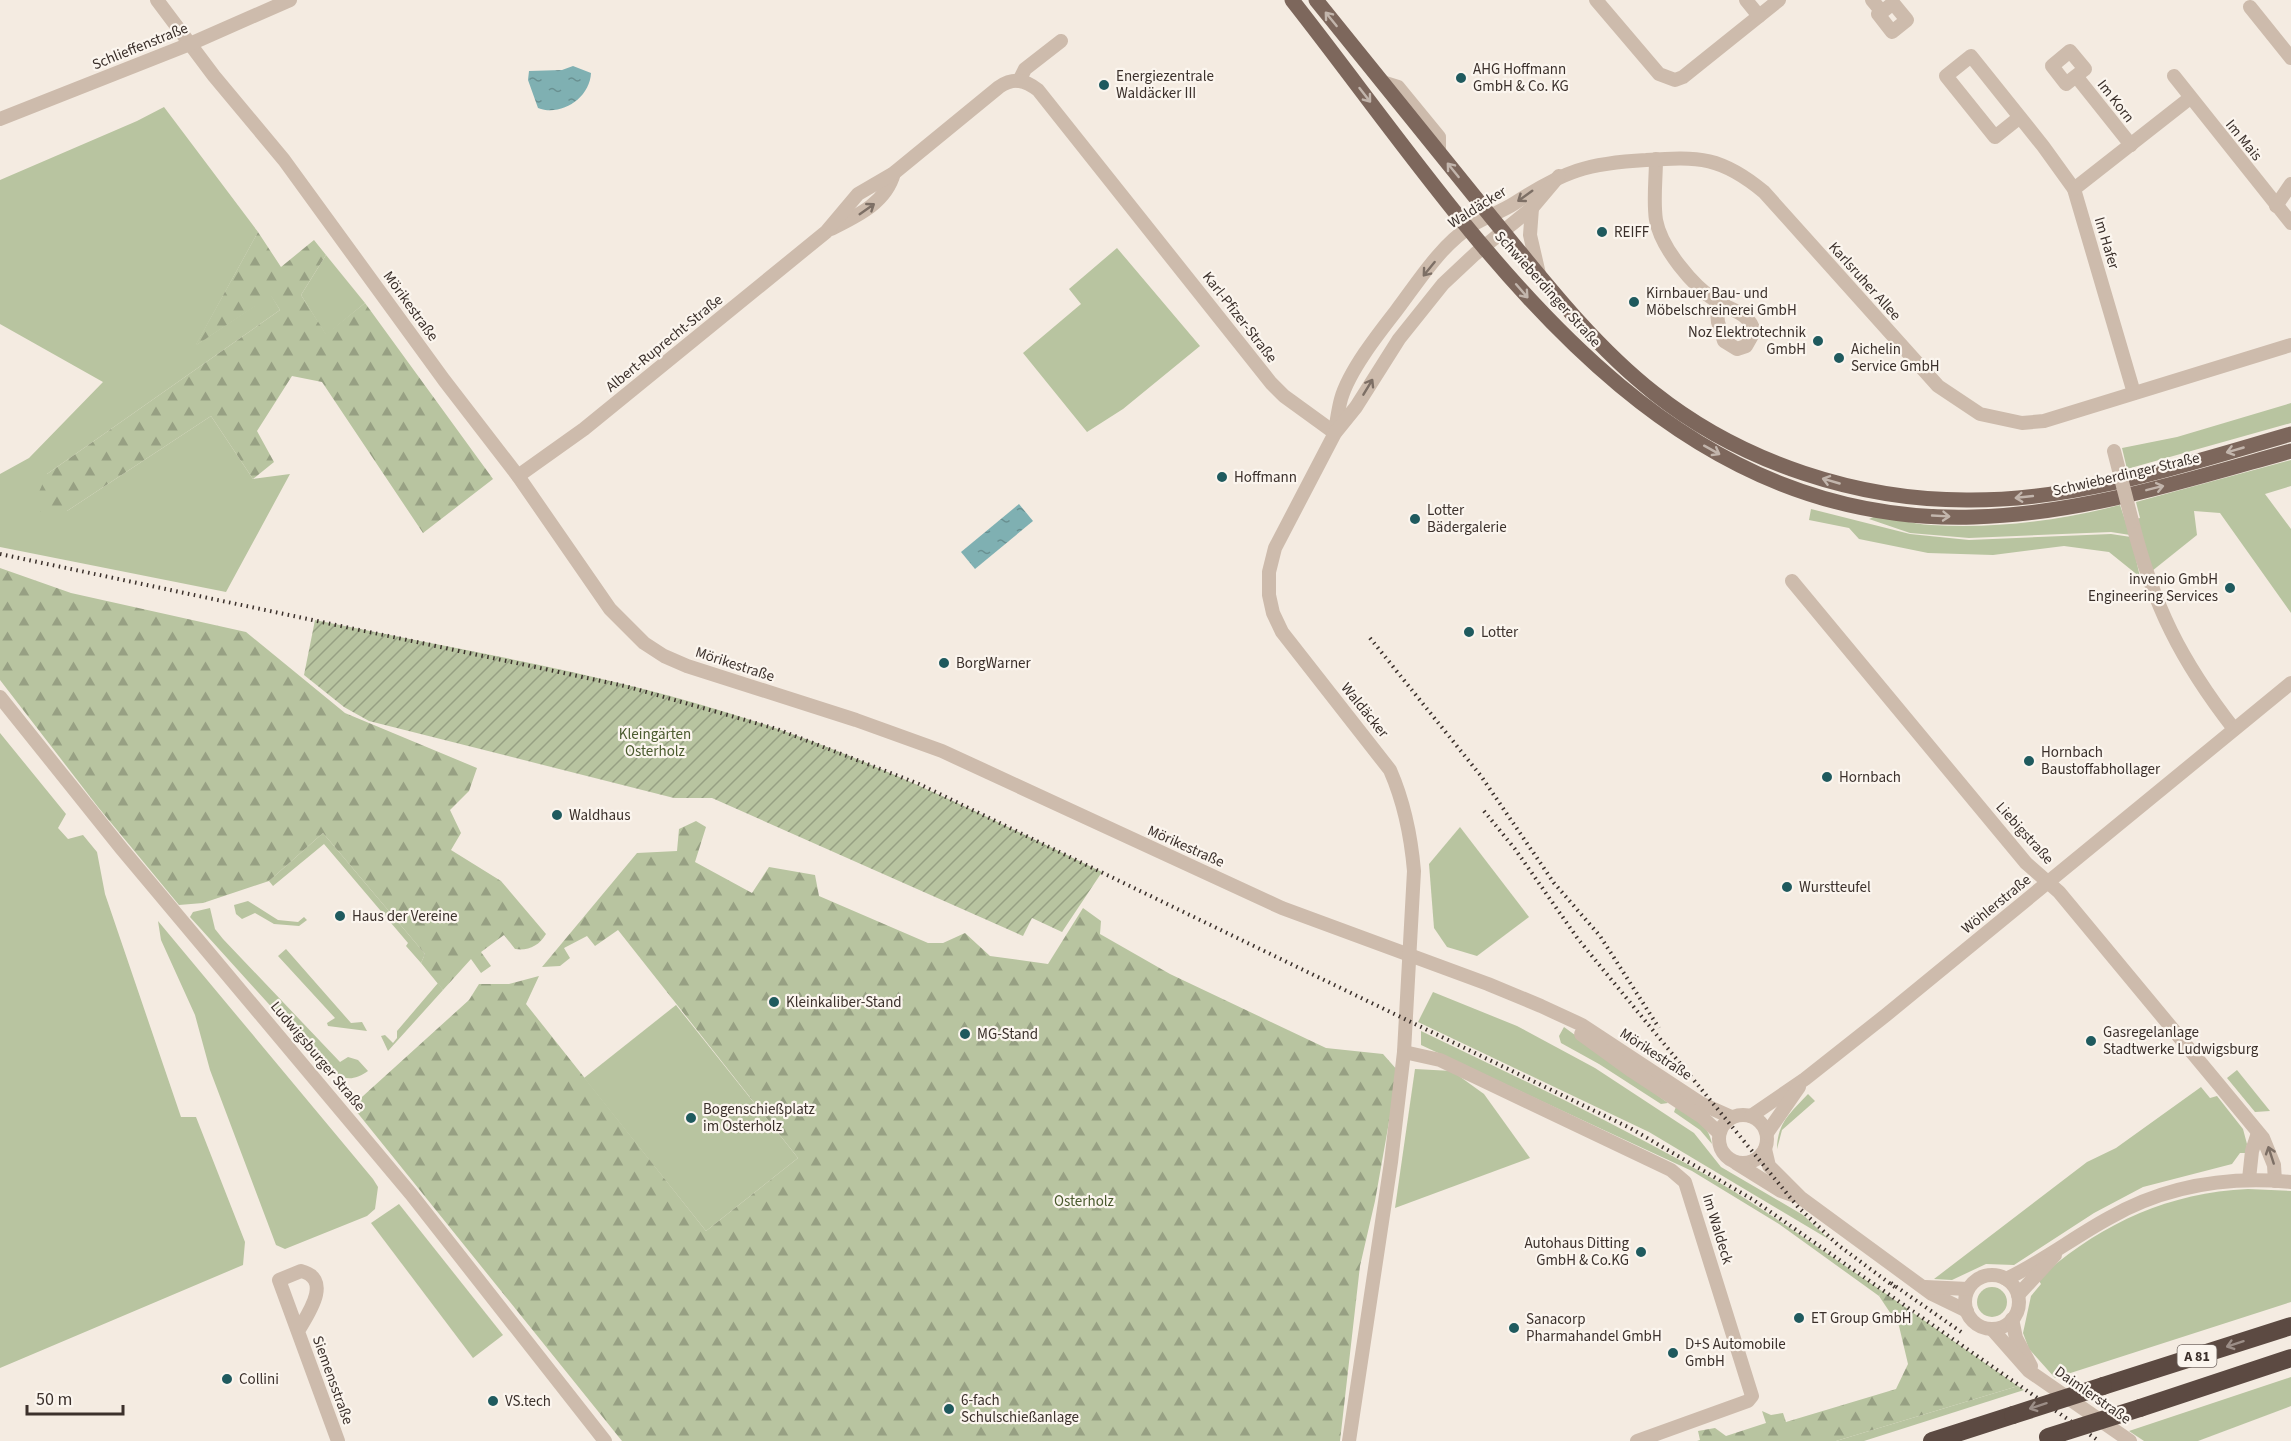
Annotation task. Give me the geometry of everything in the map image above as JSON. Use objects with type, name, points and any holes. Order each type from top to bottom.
[{"type":"highway","name":"A 81","points":[[1932,1441],[2291,1326]]},
{"type":"highway","name":"A 81","points":[[2042,1439],[2291,1358]]},
{"type":"main road","name":"Schwieberdinger Straße","points":[[1292,0],[1484,246],[1562,335],[1608,378],[1647,408],[1733,462],[1779,482],[1834,500],[1883,511],[1972,517],[2032,513],[2089,504],[2154,489],[2291,451]]},
{"type":"main road","name":"Schwieberdinger Straße","points":[[1316,0],[1490,216],[1539,274],[1622,364],[1681,412],[1740,446],[1776,462],[1838,484],[1878,492],[1971,500],[2056,493],[2151,474],[2291,434]]},
{"type":"main road","points":[[1394,132],[1412,118]]},
{"type":"street","name":"Mörikestraße","points":[[158,0],[190,44],[284,160],[444,380],[518,476],[610,609],[644,643],[664,656],[942,750],[1282,908],[1488,984],[1582,1025],[1702,1104],[1731,1117],[1741,1114],[1751,1116]]},
{"type":"street","name":"Schlieffenstraße","points":[[0,119],[190,44],[290,0]]},
{"type":"street","points":[[1596,0],[1659,74],[1675,80],[1683,77],[1779,0]]},
{"type":"street","points":[[1746,0],[1759,16]]},
{"type":"street","points":[[1872,0],[1882,12]]},
{"type":"street","points":[[2250,7],[2291,58]]},
{"type":"street","points":[[1019,81],[1025,69],[1061,41]]},
{"type":"street","name":"Im Hafer","points":[[2020,117],[1995,137],[1946,76],[1971,56],[2020,117],[2074,189],[2134,393]]},
{"type":"street","name":"Im Korn","points":[[2076,76],[2131,145]]},
{"type":"street","name":"Im Mais","points":[[2174,76],[2291,223]]},
{"type":"street","name":"Albert-Ruprecht-Straße","points":[[518,476],[584,429],[826,232],[861,213],[887,193],[894,173],[999,87],[1007,82],[1019,81]]},
{"type":"street","name":"Karl-Pfizer-Straße","points":[[1019,81],[1026,82],[1038,90],[1271,383],[1284,396],[1335,433]]},
{"type":"street","points":[[1382,82],[1398,87],[1439,137],[1439,152]]},
{"type":"street","name":"Im Korn","points":[[2074,189],[2190,98]]},
{"type":"street","points":[[1656,159],[1656,220],[1666,248],[1689,276],[1716,301]]},
{"type":"street","name":"Karlsruher Allee","points":[[1559,176],[1583,168],[1614,162],[1656,159],[1709,160],[1747,178],[1764,192],[1938,386],[1980,414],[2022,423],[2044,421],[2291,345]]},
{"type":"street","points":[[1503,231],[1532,208],[1559,176]]},
{"type":"street","name":"Waldäcker","points":[[1335,433],[1341,397],[1367,352],[1451,243],[1470,227],[1559,176]]},
{"type":"street","points":[[2276,206],[2291,184]]},
{"type":"street","points":[[1532,208],[1530,235],[1539,274]]},
{"type":"street","name":"Waldäcker","points":[[1404,1052],[1414,871],[1412,849],[1400,792],[1378,752],[1282,632],[1273,612],[1269,595],[1269,572],[1275,548],[1335,433],[1356,407],[1394,347],[1426,304],[1460,267],[1503,231]]},
{"type":"street","points":[[2117,448],[2132,520],[2149,582],[2168,629],[2182,655],[2234,729]]},
{"type":"street","name":"Liebigstraße","points":[[1792,581],[2026,863],[2059,892],[2258,1133],[2271,1155],[2275,1181]]},
{"type":"street","name":"Wöhlerstraße","points":[[1751,1116],[1805,1078],[2048,883],[2291,683]]},
{"type":"street","name":"Ludwigsburger Straße","points":[[0,697],[121,848],[411,1194],[605,1441]]},
{"type":"street","name":"Mörikestraße","points":[[1564,1018],[1599,1048],[1702,1117],[1719,1133],[1723,1154],[1781,1191],[1801,1198]]},
{"type":"street","points":[[1349,1441],[1391,1162],[1404,1052]]},
{"type":"street","name":"Im Waldeck","points":[[1404,1052],[1440,1060],[1486,1081],[1671,1170],[1685,1182],[1752,1396],[1748,1401],[1712,1416],[1637,1441]]},
{"type":"street","name":"Wöhlerstraße","points":[[1767,1133],[1805,1078]]},
{"type":"street","points":[[1735,1162],[1755,1160],[1765,1149],[1767,1133],[1758,1120],[1751,1116]]},
{"type":"street","points":[[1719,1133],[1731,1117]]},
{"type":"street","points":[[2249,1179],[2252,1151],[2258,1133]]},
{"type":"street","name":"Mörikestraße","points":[[1765,1149],[1769,1166],[1801,1198],[1942,1300],[1967,1311]]},
{"type":"street","points":[[2006,1279],[2061,1249],[2110,1217],[2147,1200],[2207,1183],[2249,1179],[2291,1182]]},
{"type":"street","points":[[2018,1295],[2061,1249]]},
{"type":"street","points":[[1998,1276],[2006,1279],[2018,1295],[2018,1308],[2013,1319],[2000,1328],[1992,1329],[1979,1325],[1967,1311],[1965,1304],[1968,1289],[1980,1277],[1998,1276]]},
{"type":"street","points":[[1925,1287],[1968,1289]]},
{"type":"street","name":"Daimlerstraße","points":[[2013,1319],[2019,1347],[2036,1376]]},
{"type":"street","name":"Daimlerstraße","points":[[1992,1329],[2018,1361],[2036,1376],[2130,1441]]},
{"type":"street","name":"Siemensstraße","points":[[298,1331],[338,1441]]},
{"type":"green space","points":[[164,107],[258,232],[196,345],[271,295],[280,310],[47,474],[67,511],[211,416],[253,479],[290,474],[226,592],[0,547],[0,474],[29,458],[103,382],[0,324],[0,180],[137,121]]},
{"type":"green space","points":[[258,232],[281,267],[314,240],[326,255],[301,295],[326,334],[365,303],[493,479],[423,533],[322,382],[292,376],[257,431],[274,462],[253,479],[211,416],[67,511],[30,512],[47,474],[280,310],[271,296],[195,346]]},
{"type":"green space","points":[[1117,248],[1200,346],[1123,409],[1087,432],[1023,353],[1081,304],[1069,289]]},
{"type":"green space","points":[[326,255],[365,303],[326,335],[301,295]]},
{"type":"green space","points":[[2291,403],[2291,423],[2127,469],[2122,448],[2177,437]]},
{"type":"green space","points":[[2291,460],[2291,486],[2265,494],[2291,529],[2291,613],[2220,513],[2194,511],[2197,535],[2152,571],[2137,519],[2140,518],[2136,502]]},
{"type":"green space","points":[[2120,505],[2130,535],[2111,532],[1969,538],[1910,533],[1869,519],[1876,516],[1931,525],[2002,525],[2074,515]]},
{"type":"green space","points":[[1811,509],[1910,534],[1969,540],[2111,534],[2131,537],[2140,577],[2109,552],[2064,546],[1993,555],[1928,553],[1859,539],[1849,528],[1809,520]]},
{"type":"green space","points":[[0,568],[71,593],[246,632],[345,713],[477,768],[469,791],[450,810],[461,833],[451,850],[501,881],[546,934],[533,947],[520,949],[515,949],[504,935],[481,952],[491,966],[481,973],[471,959],[443,990],[421,963],[425,954],[323,833],[269,881],[203,903],[179,905],[98,807],[0,680]]},
{"type":"green space","name":"Kleingärten Osterholz","points":[[315,620],[549,667],[722,711],[820,744],[861,761],[942,796],[1102,872],[1062,932],[1032,918],[1023,936],[712,798],[674,798],[369,721],[344,707],[304,675]]},
{"type":"green space","points":[[0,733],[66,814],[58,828],[68,839],[83,835],[97,852],[105,894],[181,1117],[196,1117],[245,1242],[243,1265],[0,1368]]},
{"type":"green space","name":"Osterholz","points":[[696,821],[706,827],[695,862],[752,893],[769,867],[815,875],[819,896],[928,943],[943,943],[965,933],[990,956],[1048,964],[1083,908],[1101,921],[1100,934],[1170,974],[1326,1048],[1383,1054],[1398,1071],[1375,1201],[1360,1266],[1340,1441],[622,1441],[352,1106],[469,1000],[479,984],[509,984],[539,976],[526,1004],[706,1231],[798,1158],[618,930],[595,946],[587,936],[564,948],[570,958],[560,966],[542,967],[637,853],[677,851],[679,829]]},
{"type":"green space","points":[[1460,827],[1529,917],[1477,956],[1447,947],[1434,928],[1429,864]]},
{"type":"green space","points":[[323,833],[425,954],[421,963],[406,946],[408,943],[324,844],[273,886],[269,881]]},
{"type":"green space","points":[[248,901],[278,920],[298,922],[304,917],[307,920],[299,926],[274,924],[255,913],[242,919],[236,914],[234,905]]},
{"type":"green space","points":[[210,908],[215,929],[223,939],[340,1062],[348,1057],[358,1060],[368,1071],[356,1077],[345,1078],[324,1065],[190,917],[193,912]]},
{"type":"green space","points":[[158,921],[373,1179],[378,1187],[375,1209],[367,1216],[285,1249],[276,1245],[210,1070],[195,1015],[161,940]]},
{"type":"green space","points":[[286,949],[351,1023],[362,1022],[367,1031],[328,1026],[327,1023],[335,1018],[278,956]]},
{"type":"green space","points":[[438,983],[443,990],[388,1051],[381,1036],[385,1035],[393,1043],[397,1038],[397,1031]]},
{"type":"green space","points":[[1433,992],[1517,1026],[1595,1068],[1694,1133],[1721,1167],[1803,1215],[1830,1240],[1649,1132],[1418,1022]]},
{"type":"green space","name":"Bogenschießplatz im Osterholz","points":[[676,1005],[798,1158],[706,1231],[584,1078]]},
{"type":"green space","points":[[1564,1027],[1668,1103],[1661,1104],[1599,1064],[1561,1043],[1559,1036]]},
{"type":"green space","points":[[1421,1031],[1588,1112],[1712,1178],[1762,1209],[1882,1291],[1879,1296],[1779,1224],[1692,1171],[1421,1045]]},
{"type":"green space","points":[[1415,1069],[1452,1071],[1484,1094],[1530,1158],[1395,1208]]},
{"type":"green space","points":[[2237,1070],[2270,1111],[2255,1112],[2227,1078]]},
{"type":"green space","points":[[2201,1087],[2210,1098],[2217,1096],[2243,1129],[2247,1144],[2246,1153],[2240,1153],[2232,1164],[2143,1187],[2094,1213],[2014,1265],[1986,1264],[1952,1280],[1934,1279],[2087,1162],[2116,1148]]},
{"type":"green space","points":[[1808,1094],[1815,1101],[1782,1130],[1777,1149],[1782,1125]]},
{"type":"green space","points":[[1677,1104],[1704,1126],[1712,1144],[1700,1130],[1674,1112]]},
{"type":"green space","points":[[2248,1189],[2291,1191],[2291,1302],[2055,1378],[2029,1349],[2023,1333],[2031,1296],[2041,1284],[2038,1279],[2061,1260],[2109,1228],[2161,1205],[2189,1197]]},
{"type":"green space","points":[[399,1204],[503,1335],[473,1358],[371,1223]]},
{"type":"green space","points":[[1992,1287],[1998,1288],[2006,1296],[2006,1308],[1998,1316],[1992,1317],[1986,1316],[1978,1308],[1977,1302],[1978,1296],[1986,1288]]},
{"type":"green space","points":[[1882,1291],[2018,1386],[1836,1441],[1697,1441],[1700,1440],[1698,1431],[1715,1428],[1726,1436],[1766,1423],[1762,1411],[1771,1415],[1783,1413],[1786,1422],[1896,1389],[1908,1364],[1899,1326],[1879,1296]]},
{"type":"green space","points":[[2291,1377],[2291,1406],[2198,1441],[2144,1441],[2129,1431]]},
{"type":"green space","points":[[2018,1386],[2024,1390],[1864,1441],[1836,1441]]},
{"type":"water","points":[[573,66],[591,73],[586,90],[573,103],[565,107],[556,110],[538,108],[528,80],[529,71],[562,70]]},
{"type":"water","points":[[1019,504],[1033,521],[975,569],[961,552]]},
{"type":"railway","points":[[0,554],[625,686],[777,729],[919,784],[1630,1128],[1752,1199],[2099,1441]]},
{"type":"railway","points":[[1370,638],[1481,776],[1554,883],[1600,936],[1659,1028]]},
{"type":"railway","points":[[1484,811],[1515,849],[1578,939],[1798,1207],[1838,1245],[1896,1288]]},
{"type":"railway","points":[[1891,1283],[1964,1334]]},
{"type":"place","name":"AHG Hoffmann GmbH & Co. KG","points":[[1461,78]]},
{"type":"place","name":"Energiezentrale Waldäcker III","points":[[1104,85]]},
{"type":"place","name":"REIFF","points":[[1602,232]]},
{"type":"place","name":"Kirnbauer Bau- und Möbelschreinerei GmbH","points":[[1634,302]]},
{"type":"place","name":"Noz Elektrotechnik GmbH","points":[[1818,341]]},
{"type":"place","name":"Aichelin Service GmbH","points":[[1839,358]]},
{"type":"place","name":"Hoffmann","points":[[1222,477]]},
{"type":"place","name":"Lotter Bädergalerie","points":[[1415,519]]},
{"type":"place","name":"invenio GmbH Engineering Services","points":[[2230,588]]},
{"type":"place","name":"Lotter","points":[[1469,632]]},
{"type":"place","name":"BorgWarner","points":[[944,663]]},
{"type":"place","name":"Hornbach Baustoffabhollager","points":[[2029,761]]},
{"type":"place","name":"Hornbach","points":[[1827,777]]},
{"type":"place","name":"Waldhaus","points":[[557,815]]},
{"type":"place","name":"Wurstteufel","points":[[1787,887]]},
{"type":"place","name":"Haus der Vereine","points":[[340,916]]},
{"type":"place","name":"Kleinkaliber-Stand","points":[[774,1002]]},
{"type":"place","name":"MG-Stand","points":[[965,1034]]},
{"type":"place","name":"Gasregelanlage Stadtwerke Ludwigsburg","points":[[2091,1041]]},
{"type":"place","name":"Bogenschießplatz im Osterholz","points":[[691,1118]]},
{"type":"place","name":"Autohaus Ditting GmbH & Co.KG","points":[[1641,1252]]},
{"type":"place","name":"ET Group GmbH","points":[[1799,1318]]},
{"type":"place","name":"Sanacorp Pharmahandel GmbH","points":[[1514,1328]]},
{"type":"place","name":"D+S Automobile GmbH","points":[[1673,1353]]},
{"type":"place","name":"Collini","points":[[227,1379]]},
{"type":"place","name":"VS.tech","points":[[493,1401]]},
{"type":"place","name":"6-fach Schulschießanlage","points":[[949,1409]]}]
